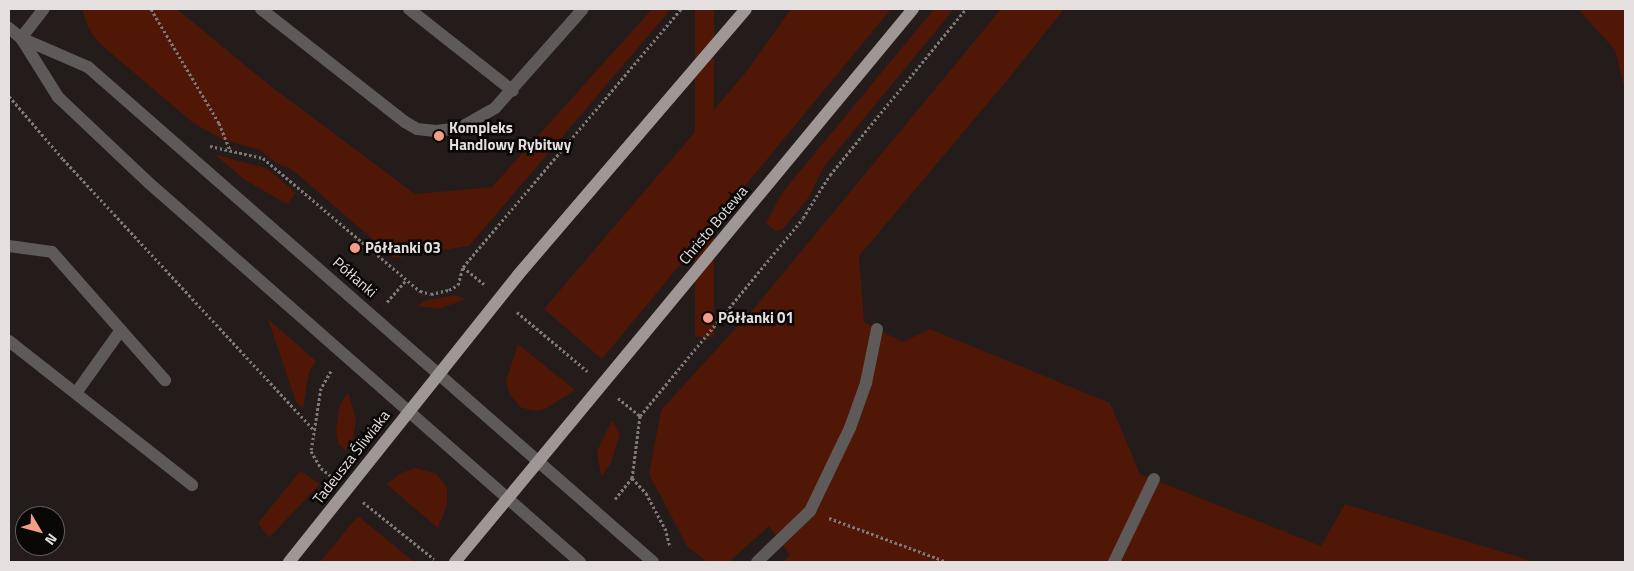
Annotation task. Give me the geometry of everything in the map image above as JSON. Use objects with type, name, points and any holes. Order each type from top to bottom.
[{"type":"main road","points":[[439,371],[746,9]]},
{"type":"main road","name":"Christo Botewa","points":[[538,462],[913,9]]},
{"type":"main road","name":"Tadeusza Śliwiaka","points":[[289,562],[439,371]]},
{"type":"main road","points":[[455,562],[538,462]]},
{"type":"street","points":[[21,38],[44,9]]},
{"type":"street","points":[[261,9],[418,129],[436,131],[460,128],[478,120],[513,91],[583,9]]},
{"type":"street","points":[[409,9],[513,91]]},
{"type":"street","name":"Półłanki","points":[[9,28],[21,38],[88,67],[439,371],[538,462],[653,562]]},
{"type":"street","name":"Półłanki","points":[[21,38],[58,97],[149,183],[580,562]]},
{"type":"street","points":[[9,246],[52,252],[165,380]]},
{"type":"street","points":[[757,562],[810,511],[850,428],[866,383],[878,329]]},
{"type":"street","points":[[76,393],[121,330]]},
{"type":"street","points":[[9,340],[192,485]]},
{"type":"street","points":[[1114,562],[1154,479]]},
{"type":"path","points":[[151,9],[219,122],[230,151]]},
{"type":"path","points":[[215,145],[230,151],[263,158],[420,291],[431,294],[449,290],[458,285],[463,267],[680,9]]},
{"type":"path","points":[[616,498],[632,478],[640,416],[803,218],[830,175],[966,9]]},
{"type":"path","points":[[9,96],[69,166],[314,430]]},
{"type":"path","points":[[463,267],[481,282]]},
{"type":"path","points":[[395,294],[406,280]]},
{"type":"path","points":[[532,324],[590,374]]},
{"type":"path","points":[[328,474],[311,451],[321,388],[331,371]]},
{"type":"path","points":[[625,403],[640,416]]},
{"type":"path","points":[[632,478],[646,493],[665,528]]},
{"type":"path","points":[[366,504],[438,562]]},
{"type":"path","points":[[810,511],[947,562]]},
{"type":"shaded area","points":[[82,9],[177,9],[269,85],[415,194],[492,187],[652,9],[671,9],[469,246],[394,258],[293,170],[276,163],[260,150],[222,139],[193,123],[98,42],[88,27]]},
{"type":"shaded area","points":[[695,9],[714,9],[714,337],[695,337]]},
{"type":"shaded area","points":[[791,9],[891,9],[602,359],[544,309],[746,72]]},
{"type":"shaded area","points":[[934,9],[954,9],[823,168],[809,197],[783,229],[776,231],[766,223],[782,193]]},
{"type":"shaded area","points":[[1001,9],[1064,9],[1009,78],[859,256],[864,322],[903,342],[930,329],[1110,403],[1140,474],[1321,546],[1345,504],[1535,562],[782,562],[790,555],[769,526],[729,562],[707,562],[687,546],[649,474],[661,410],[756,306]]},
{"type":"shaded area","points":[[1578,9],[1625,9],[1625,90],[1615,50]]},
{"type":"shaded area","points":[[214,154],[268,169],[296,193],[287,204],[245,180]]},
{"type":"shaded area","points":[[455,295],[465,299],[440,309],[417,306],[424,301]]},
{"type":"shaded area","points":[[268,319],[316,361],[309,372],[303,408],[296,402]]},
{"type":"shaded area","points":[[518,344],[575,390],[545,409],[533,411],[520,407],[509,393],[506,381]]},
{"type":"shaded area","points":[[348,392],[356,420],[353,439],[346,451],[338,443],[336,430],[340,404]]},
{"type":"shaded area","points":[[612,420],[620,434],[611,463],[601,477],[597,451]]},
{"type":"shaded area","points":[[415,468],[436,473],[447,487],[447,506],[438,528],[386,484],[401,473]]},
{"type":"shaded area","points":[[300,471],[320,484],[269,538],[258,523]]},
{"type":"shaded area","points":[[358,516],[413,561],[320,562]]},
{"type":"place","name":"Kompleks Handlowy Rybitwy","points":[[439,136]]},
{"type":"place","name":"Półłanki 03","points":[[355,248]]},
{"type":"place","name":"Półłanki 01","points":[[708,318]]}]
